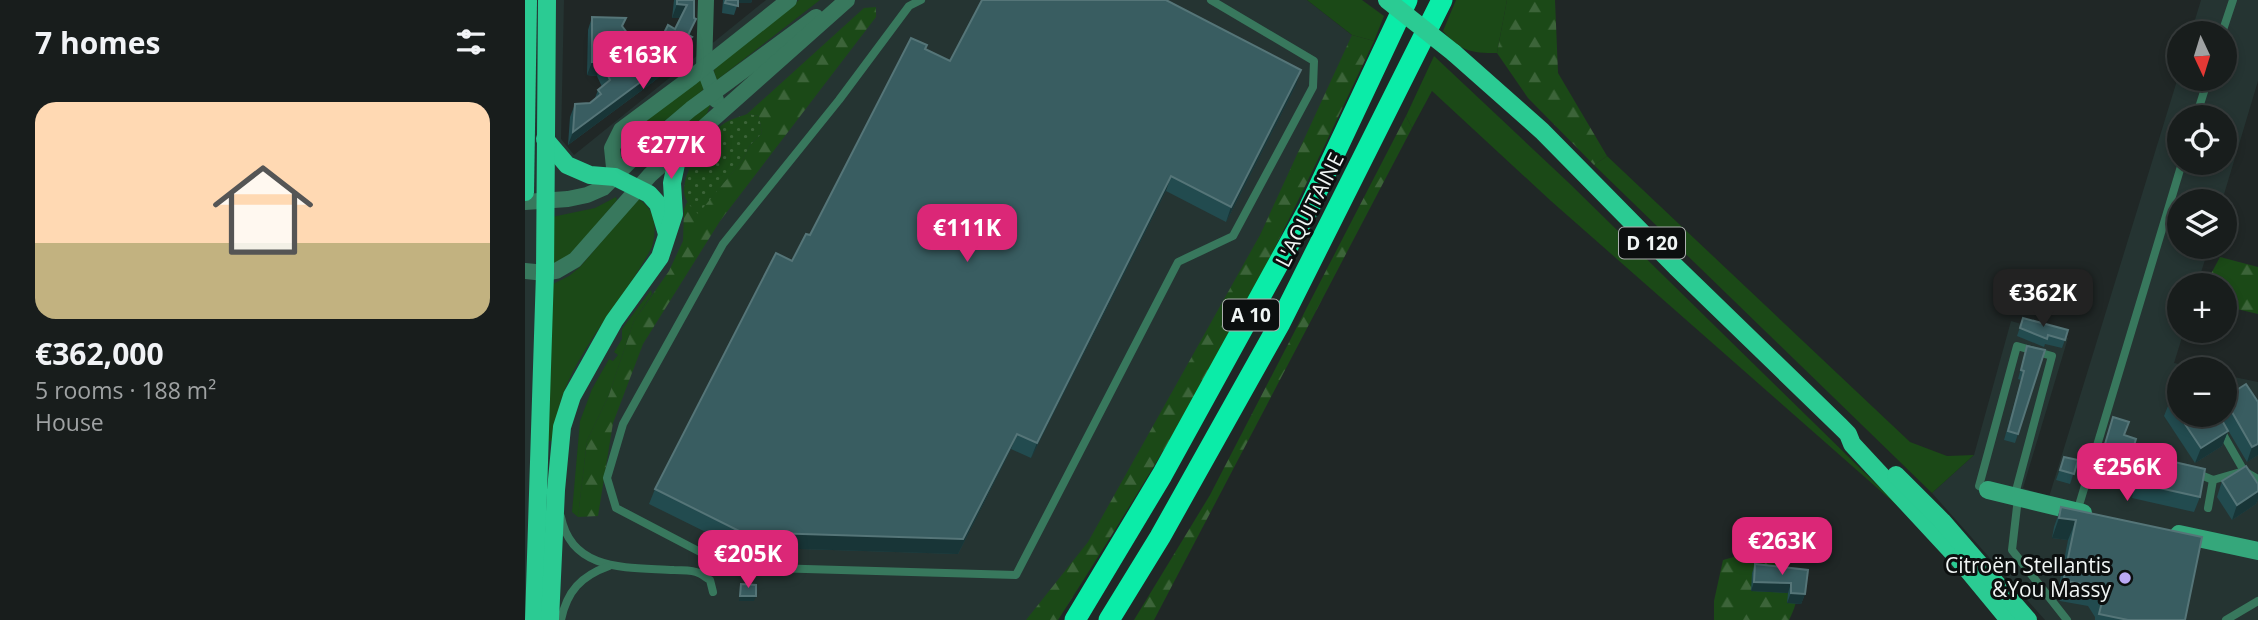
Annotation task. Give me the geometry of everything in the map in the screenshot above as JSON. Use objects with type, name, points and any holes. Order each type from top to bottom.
[{"type":"highway","name":"L'AQUITAINE","points":[[1075,620],[1162,475],[1302,220],[1407,0]]},
{"type":"highway","name":"L'AQUITAINE","points":[[1109,620],[1173,514],[1280,323],[1443,0]]},
{"type":"main road","points":[[525,192],[529,0]]},
{"type":"main road","points":[[534,620],[545,273],[547,0]]},
{"type":"main road","name":"D 120","points":[[1387,0],[1454,53],[1542,131],[1676,267],[1787,373],[1848,435],[1852,444],[1957,557],[2010,620]]},
{"type":"main road","points":[[545,139],[568,165],[590,175],[615,177],[638,187],[658,204],[667,236]]},
{"type":"main road","points":[[550,620],[562,427],[572,396],[614,321],[660,257],[674,214],[672,183],[680,150]]},
{"type":"main road","name":"D 120","points":[[1848,435],[1860,439],[1941,520],[2028,620]]},
{"type":"street","points":[[706,0],[704,68],[716,103],[715,116]]},
{"type":"street","points":[[615,177],[612,148],[621,130],[789,0]]},
{"type":"street","points":[[525,202],[546,202],[587,195],[603,188],[631,160],[713,93],[820,13],[844,3]]},
{"type":"street","points":[[525,271],[545,273],[563,269],[576,260],[638,187],[844,3]]},
{"type":"street","points":[[1988,490],[2103,517]]},
{"type":"street","points":[[2167,531],[2258,551]]},
{"type":"lane","points":[[921,0],[906,3],[839,100],[723,244],[623,424],[607,478],[616,508],[725,565],[1016,575],[1178,262],[1233,236],[1313,88],[1314,61],[1211,0]]},
{"type":"lane","points":[[2227,21],[2233,0]]},
{"type":"lane","points":[[2077,512],[2178,175]]},
{"type":"lane","points":[[1988,490],[1979,486],[2017,346],[2052,356],[2016,498],[2012,550],[2067,620]]},
{"type":"lane","points":[[2219,427],[2244,471],[2258,479],[2258,488]]},
{"type":"lane","points":[[2192,471],[2213,480],[2244,471]]},
{"type":"lane","points":[[2208,508],[2213,480]]},
{"type":"lane","points":[[556,490],[566,535],[574,547],[593,560],[609,566],[696,572],[710,580],[713,592]]},
{"type":"lane","points":[[561,620],[565,604],[576,584],[594,571],[609,566]]},
{"type":"lane","points":[[2226,620],[2258,601]]},
{"type":"shaded area","points":[[525,0],[564,0],[561,139],[574,155],[766,0],[1307,0],[1362,43],[1330,91],[1184,393],[1039,620],[525,620]]},
{"type":"shaded area","points":[[2201,0],[2258,0],[2258,81],[2237,151],[2237,105],[2169,105],[2174,91],[2237,91],[2237,21],[2195,21]]},
{"type":"shaded area","points":[[2167,113],[2167,175],[2230,175],[2226,189],[2167,189],[2167,259],[2205,259],[2201,273],[2167,273],[2167,343],[2180,343],[2176,357],[2167,357],[2167,427],[2237,427],[2237,378],[2258,382],[2258,620],[2045,620],[1932,493],[1974,455],[2011,321],[2068,338],[2023,488],[2049,497]]},
{"type":"green space","points":[[799,0],[820,0],[717,80],[715,66]]},
{"type":"green space","points":[[1307,0],[1362,0],[1384,16],[1374,41],[1352,35]]},
{"type":"green space","points":[[1456,0],[1507,0],[1497,53],[1466,50],[1443,31]]},
{"type":"green space","points":[[1507,0],[1555,0],[1558,73],[1607,156],[1594,165],[1528,98],[1497,53]]},
{"type":"green space","points":[[876,7],[876,17],[720,221],[643,344],[613,423],[598,516],[578,517],[587,441],[609,395],[634,321],[669,271],[683,241],[684,209],[687,202],[698,213],[762,133],[759,116],[747,114],[864,8]]},
{"type":"green space","points":[[1352,35],[1374,41],[1273,251],[1208,374],[1058,620],[1026,620],[1088,542],[1260,235]]},
{"type":"green space","points":[[1434,56],[1569,183],[1909,516],[1551,201],[1432,91],[1412,128],[1406,116]]},
{"type":"green space","points":[[697,80],[703,81],[703,90],[636,144],[618,143],[621,136]]},
{"type":"green space","points":[[711,102],[694,131],[647,167],[642,161],[677,133],[689,116]]},
{"type":"green space","points":[[747,114],[759,116],[762,133],[698,214],[688,203],[684,192],[694,160],[708,139],[722,125]]},
{"type":"green space","points":[[1406,116],[1412,128],[1154,620],[1134,620],[1210,495]]},
{"type":"green space","points":[[1607,156],[1910,442],[1947,456],[1974,455],[1932,493],[1594,165]]},
{"type":"green space","points":[[616,197],[617,200],[573,252],[554,266],[552,217],[595,208]]},
{"type":"green space","points":[[638,199],[648,208],[654,220],[652,247],[574,370],[560,402],[553,441],[547,441],[553,284],[580,267]]},
{"type":"green space","points":[[2219,259],[2258,267],[2258,314],[2237,309],[2237,273],[2211,273]]},
{"type":"green space","points":[[651,290],[652,294],[634,321],[609,395],[587,441],[578,517],[572,512],[580,421],[592,389],[609,359],[613,361],[618,355],[614,352],[622,339],[622,329]]},
{"type":"green space","points":[[1779,554],[1796,586],[1796,601],[1789,620],[1714,620],[1714,601],[1723,560],[1741,555]]},
{"type":"building","points":[[677,0],[694,0],[696,19],[688,35],[692,37],[658,69],[573,132],[575,104],[590,103],[601,94],[598,90],[610,80],[602,62],[592,62],[592,17],[626,18],[622,26],[643,54],[660,41],[668,25],[675,29],[687,5],[677,4]]},
{"type":"building","points":[[726,0],[738,0],[738,6],[725,3]]},
{"type":"building","points":[[982,0],[1166,0],[1301,70],[1231,207],[1171,176],[1037,443],[1017,434],[963,539],[741,532],[655,489],[776,253],[792,261],[806,234],[810,235],[911,38],[927,45],[925,49],[950,61]]},
{"type":"building","points":[[2023,318],[2068,330],[2065,340],[2048,335],[2047,339],[2020,328]]},
{"type":"building","points":[[2027,346],[2045,350],[2018,434],[2008,431],[2024,371],[2021,370]]},
{"type":"building","points":[[2246,384],[2258,402],[2258,444],[2252,447],[2237,421],[2237,390]]},
{"type":"building","points":[[2113,417],[2129,422],[2124,435],[2136,439],[2132,452],[2105,444]]},
{"type":"building","points":[[2187,427],[2226,427],[2228,431],[2201,448]]},
{"type":"building","points":[[2148,456],[2205,469],[2200,497],[2137,483],[2143,459]]},
{"type":"building","points":[[2064,457],[2078,460],[2074,474],[2060,470]]},
{"type":"building","points":[[2246,466],[2258,484],[2258,491],[2237,505],[2222,481]]},
{"type":"building","name":"Citroën Stellantis &You Massy","points":[[2061,507],[2202,537],[2185,620],[2128,620],[2099,614],[2103,598],[2095,587],[2067,581],[2064,577],[2076,520],[2059,518]]},
{"type":"building","points":[[1755,564],[1808,570],[1805,594],[1791,593],[1791,583],[1754,582]]},
{"type":"building","points":[[741,584],[756,585],[756,596],[740,596]]},
{"type":"place","name":"Citroën Stellantis &You Massy","points":[[2125,578]]}]
